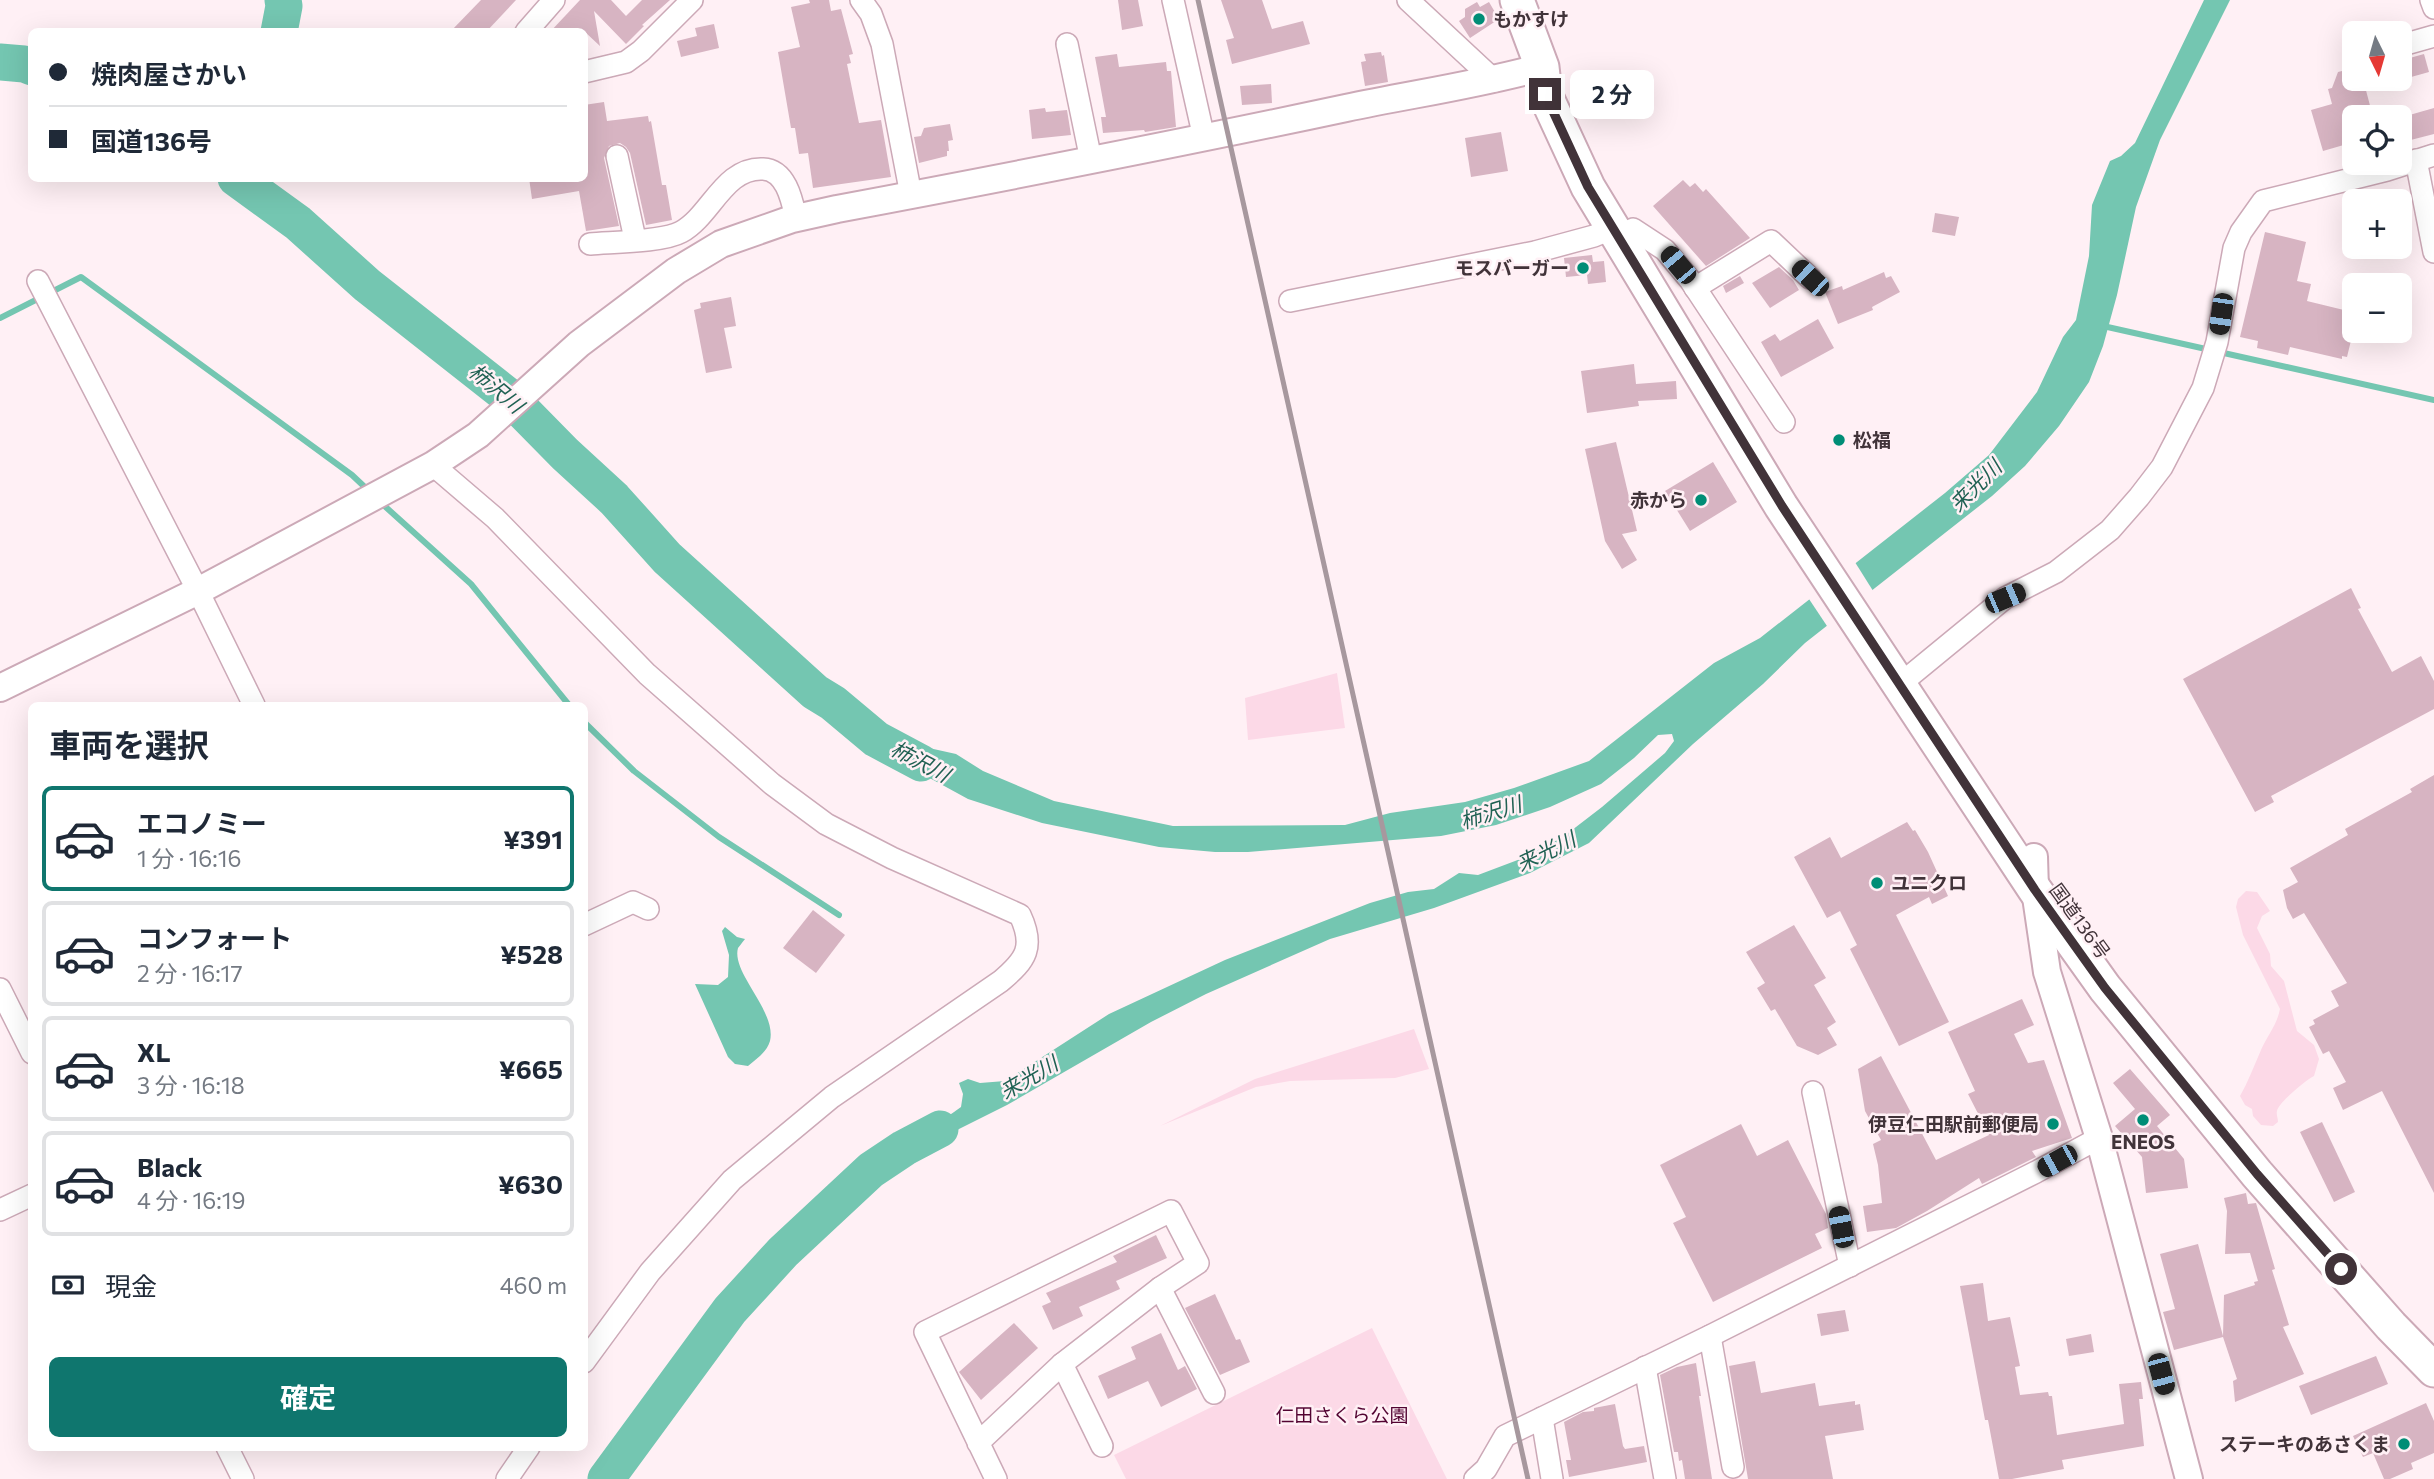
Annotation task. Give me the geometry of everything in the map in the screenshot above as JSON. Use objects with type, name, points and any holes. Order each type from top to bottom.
[{"type":"highway","name":"国道136号","points":[[1517,0],[1542,67],[1545,94],[1588,187],[1623,228],[1803,525],[1900,673],[2035,890],[2105,988],[2257,1174],[2391,1326],[2434,1370]]},
{"type":"highway","name":"国道136号","points":[[1900,673],[2120,977],[2263,1149],[2434,1339]]},
{"type":"street","points":[[530,28],[554,0]]},
{"type":"street","points":[[588,71],[626,62],[641,51],[692,0]]},
{"type":"street","points":[[861,0],[871,14],[882,44],[911,195]]},
{"type":"street","points":[[1172,0],[1204,138]]},
{"type":"street","points":[[1408,0],[1494,80]]},
{"type":"street","points":[[2431,0],[2434,8]]},
{"type":"street","points":[[2412,42],[2434,36]]},
{"type":"street","points":[[1067,44],[1091,160]]},
{"type":"street","points":[[0,688],[198,592],[440,461],[478,435],[570,353],[649,291],[721,244],[796,218],[1494,80],[1542,67]]},
{"type":"street","points":[[617,156],[635,239]]},
{"type":"street","points":[[1900,673],[2005,598],[2056,572],[2110,530],[2154,477],[2182,431],[2203,388],[2217,342],[2234,248],[2241,232],[2263,201],[2387,170],[2425,157],[2434,252]]},
{"type":"street","points":[[590,244],[667,236],[681,232],[737,176],[753,168],[770,169],[781,178],[790,193],[796,218]]},
{"type":"street","points":[[1290,301],[1535,252],[1623,228],[1665,250],[1695,288],[1784,422]]},
{"type":"street","points":[[1695,288],[1771,241],[1810,278]]},
{"type":"street","points":[[38,281],[253,702]]},
{"type":"street","points":[[440,461],[648,674],[772,785],[837,830],[892,858],[1020,915],[1027,931],[1027,947],[1020,964],[1011,973],[832,1097],[732,1180],[650,1272],[588,1357]]},
{"type":"street","points":[[2034,857],[2035,890],[2047,972],[2099,1138],[2189,1479]]},
{"type":"street","points":[[588,923],[633,902],[648,909]]},
{"type":"street","points":[[0,989],[28,1045]]},
{"type":"street","points":[[1813,1092],[1850,1266]]},
{"type":"street","points":[[1475,1479],[1486,1469],[1505,1436],[1850,1266],[2099,1138]]},
{"type":"street","points":[[0,1210],[28,1197]]},
{"type":"street","points":[[978,1443],[1062,1364],[1160,1288],[1198,1263],[1171,1211],[925,1332],[978,1443],[996,1479]]},
{"type":"street","points":[[1160,1288],[1214,1393]]},
{"type":"street","points":[[1710,1336],[1732,1467]]},
{"type":"street","points":[[1062,1364],[1102,1446]]},
{"type":"street","points":[[1645,1367],[1665,1479]]},
{"type":"street","points":[[1542,1418],[1552,1479]]},
{"type":"street","points":[[229,1451],[243,1479]]},
{"type":"street","points":[[507,1479],[526,1451]]},
{"type":"green space","points":[[1337,673],[1345,728],[1248,740],[1245,698]]},
{"type":"green space","points":[[2246,891],[2257,892],[2270,911],[2262,916],[2257,928],[2270,954],[2271,966],[2284,981],[2297,1031],[2314,1045],[2319,1059],[2314,1076],[2282,1102],[2277,1112],[2278,1122],[2273,1126],[2261,1125],[2240,1096],[2280,1009],[2243,935],[2236,907],[2238,899]]},
{"type":"green space","points":[[1414,1029],[1429,1069],[1395,1078],[1290,1081],[1256,1087],[1160,1126],[1255,1079]]},
{"type":"green space","name":"仁田さくら公園","points":[[1372,1328],[1447,1479],[1126,1479],[1114,1455]]},
{"type":"water","points":[[2204,0],[2230,0],[2160,140],[2136,207],[2117,295],[2103,346],[2089,382],[2059,426],[2025,466],[1992,496],[1805,643],[1589,843],[1530,873],[1434,908],[1330,939],[1206,994],[1151,1022],[1007,1105],[899,1159],[891,1148],[961,1107],[963,1094],[959,1083],[968,1079],[980,1083],[1005,1081],[1109,1014],[1225,960],[1370,903],[1408,892],[1434,889],[1459,873],[1478,875],[1523,858],[1563,837],[1602,807],[1665,753],[1674,741],[1672,734],[1658,735],[1601,784],[1550,807],[1496,825],[1441,836],[1248,852],[1215,852],[1159,847],[1042,823],[968,799],[871,746],[882,730],[920,746],[956,754],[983,771],[1054,801],[1173,826],[1345,825],[1390,813],[1465,802],[1589,761],[1714,663],[1760,638],[1945,493],[1989,455],[2037,392],[2063,337],[2076,320],[2089,256],[2092,205],[2110,161],[2121,156],[2135,143]]},
{"type":"water","points":[[725,927],[737,937],[745,939],[738,948],[741,969],[767,1017],[770,1029],[770,1041],[766,1049],[748,1066],[735,1064],[728,1057],[695,984],[718,985],[728,977],[729,955],[722,931]]},
{"type":"pier","points":[[1853,559],[1875,594],[1829,629],[1807,596]]},
{"type":"building","points":[[481,0],[516,0],[490,28],[454,28]]},
{"type":"building","points":[[580,0],[611,0],[626,16],[642,0],[670,0],[642,25],[644,26],[626,44],[594,11],[600,46],[588,35],[588,28],[554,28]]},
{"type":"building","points":[[809,0],[829,0],[831,11],[841,9],[853,54],[849,55],[851,63],[847,64],[859,123],[881,120],[891,177],[813,188],[808,153],[799,154],[795,128],[791,128],[778,52],[800,47],[791,7],[810,3]]},
{"type":"building","points":[[1118,0],[1138,0],[1143,26],[1122,30]]},
{"type":"building","points":[[1221,0],[1262,0],[1272,29],[1303,21],[1310,44],[1232,64],[1226,40],[1234,38]]},
{"type":"building","points":[[1477,2],[1480,7],[1489,2],[1499,19],[1470,38],[1459,21],[1465,17],[1465,9]]},
{"type":"building","points":[[714,24],[719,48],[681,57],[677,41],[697,36],[695,28]]},
{"type":"building","points":[[1381,52],[1382,56],[1384,55],[1388,82],[1365,86],[1361,62],[1366,61],[1364,54]]},
{"type":"building","points":[[1117,54],[1119,67],[1166,62],[1167,71],[1171,71],[1176,127],[1145,132],[1103,133],[1101,117],[1106,117],[1095,57]]},
{"type":"building","points":[[2424,54],[2429,72],[2412,77],[2412,57]]},
{"type":"building","points":[[2342,71],[2342,91],[2366,91],[2370,105],[2342,105],[2342,145],[2323,151],[2311,110],[2332,104],[2328,89],[2332,88],[2338,72]]},
{"type":"building","points":[[1271,84],[1272,103],[1242,105],[1240,86]]},
{"type":"building","points":[[604,102],[607,121],[648,116],[672,220],[646,225],[630,153],[620,143],[609,146],[604,158],[619,226],[586,231],[579,191],[532,199],[530,182],[588,182],[588,104]]},
{"type":"building","points":[[1045,108],[1046,112],[1067,110],[1071,135],[1032,139],[1029,110]]},
{"type":"building","points":[[2434,108],[2434,134],[2412,140],[2412,114]]},
{"type":"building","points":[[950,124],[953,140],[948,141],[947,156],[919,163],[914,137],[921,136],[924,128]]},
{"type":"building","points":[[1501,132],[1508,171],[1471,177],[1465,138]]},
{"type":"building","points":[[1683,180],[1690,187],[1695,183],[1703,192],[1706,189],[1750,238],[1706,266],[1653,206]]},
{"type":"building","points":[[1935,213],[1959,217],[1955,236],[1932,232]]},
{"type":"building","points":[[2265,232],[2306,242],[2297,281],[2311,284],[2307,301],[2342,310],[2342,343],[2350,343],[2347,357],[2342,356],[2342,359],[2290,347],[2288,355],[2257,348],[2258,341],[2240,337]]},
{"type":"building","points":[[1592,255],[1593,262],[1604,261],[1606,282],[1588,284],[1587,275],[1566,277],[1564,258]]},
{"type":"building","points":[[1779,267],[1799,290],[1770,308],[1752,283]]},
{"type":"building","points":[[1884,272],[1886,278],[1891,276],[1900,292],[1872,307],[1873,310],[1838,324],[1825,292],[1842,286],[1843,290]]},
{"type":"building","points":[[1740,276],[1744,283],[1726,293],[1723,286]]},
{"type":"building","points":[[731,297],[736,326],[724,328],[732,368],[706,373],[694,310],[701,308],[700,303]]},
{"type":"building","points":[[1818,319],[1834,348],[1781,377],[1761,342],[1775,334],[1780,341]]},
{"type":"building","points":[[1634,364],[1636,384],[1676,381],[1677,399],[1638,401],[1639,406],[1587,413],[1581,371]]},
{"type":"building","points":[[1616,442],[1637,531],[1622,534],[1637,560],[1622,569],[1605,541],[1585,449]]},
{"type":"building","points":[[1713,462],[1737,502],[1690,531],[1665,491]]},
{"type":"building","points":[[2351,588],[2361,608],[2358,609],[2392,672],[2421,656],[2434,681],[2434,709],[2271,796],[2274,802],[2255,812],[2183,679]]},
{"type":"building","points":[[2434,775],[2434,1193],[2382,1091],[2343,1110],[2333,1088],[2346,1082],[2329,1051],[2323,1054],[2309,1027],[2315,1024],[2313,1020],[2339,1006],[2331,991],[2347,983],[2304,913],[2293,919],[2283,890],[2298,882],[2290,868],[2348,835],[2345,829],[2412,792],[2410,789]]},
{"type":"building","points":[[1907,822],[1928,852],[1948,896],[1932,904],[1929,897],[1896,915],[1949,1022],[1899,1046],[1850,949],[1857,945],[1840,911],[1827,918],[1794,857],[1830,837],[1841,858]]},
{"type":"building","points":[[813,910],[845,935],[816,973],[783,948]]},
{"type":"building","points":[[1794,925],[1826,978],[1814,985],[1836,1022],[1827,1028],[1837,1045],[1818,1055],[1797,1046],[1775,1009],[1771,1011],[1757,988],[1765,983],[1746,952]]},
{"type":"building","points":[[2022,999],[2034,1025],[2014,1034],[2028,1063],[2044,1060],[2072,1138],[2032,1151],[2036,1157],[1982,1184],[1979,1178],[1896,1228],[1867,1232],[1863,1206],[1882,1203],[1873,1144],[1881,1140],[1865,1111],[1858,1069],[1881,1056],[1936,1160],[1989,1135],[1968,1094],[1975,1091],[1948,1032]]},
{"type":"building","points":[[2130,1069],[2170,1115],[2157,1126],[2184,1159],[2188,1188],[2146,1193],[2142,1157],[2115,1126],[2135,1109],[2113,1083]]},
{"type":"building","points":[[2322,1122],[2355,1192],[2334,1202],[2300,1132]]},
{"type":"building","points":[[1741,1124],[1757,1156],[1788,1140],[1826,1214],[1828,1228],[1815,1234],[1822,1248],[1713,1302],[1673,1223],[1686,1217],[1660,1165]]},
{"type":"building","points":[[2246,1193],[2248,1204],[2256,1203],[2289,1325],[2283,1327],[2304,1374],[2235,1402],[2233,1381],[2237,1379],[2223,1337],[2174,1350],[2163,1312],[2175,1309],[2160,1254],[2198,1244],[2223,1336],[2224,1295],[2255,1285],[2254,1282],[2258,1281],[2250,1253],[2225,1254],[2227,1211],[2224,1198]]},
{"type":"building","points":[[1156,1235],[1167,1258],[1116,1281],[1120,1289],[1079,1307],[1083,1316],[1053,1330],[1042,1306],[1051,1302],[1046,1293],[1117,1262],[1113,1256]]},
{"type":"building","points":[[1983,1283],[1988,1321],[2010,1317],[2020,1366],[2015,1367],[2020,1395],[2048,1392],[2049,1396],[2052,1396],[2057,1435],[2124,1424],[2119,1384],[2141,1382],[2143,1399],[2139,1399],[2144,1446],[2062,1460],[2064,1469],[1999,1479],[1960,1286]]},
{"type":"building","points":[[1215,1294],[1236,1340],[1240,1339],[1250,1362],[1220,1375],[1185,1308]]},
{"type":"building","points":[[1845,1310],[1849,1331],[1821,1336],[1817,1314]]},
{"type":"building","points":[[1014,1323],[1038,1348],[981,1400],[959,1372]]},
{"type":"building","points":[[1161,1333],[1178,1370],[1185,1366],[1197,1389],[1161,1407],[1148,1381],[1108,1399],[1098,1376],[1136,1359],[1131,1347]]},
{"type":"building","points":[[2091,1334],[2094,1352],[2069,1356],[2066,1339]]},
{"type":"building","points":[[2376,1356],[2388,1384],[2311,1415],[2299,1386]]},
{"type":"building","points":[[1755,1361],[1761,1393],[1815,1383],[1819,1406],[1855,1401],[1855,1405],[1860,1404],[1864,1430],[1825,1436],[1833,1479],[1748,1479],[1729,1366]]},
{"type":"building","points":[[1696,1363],[1712,1479],[1685,1479],[1682,1460],[1679,1461],[1678,1452],[1674,1452],[1660,1375],[1677,1367]]},
{"type":"building","points":[[2426,1403],[2434,1421],[2434,1453],[2411,1463],[2413,1469],[2384,1479],[2373,1453],[2363,1457],[2353,1436]]},
{"type":"building","points":[[1615,1404],[1623,1446],[1625,1449],[1644,1446],[1647,1462],[1569,1477],[1566,1460],[1571,1460],[1564,1422],[1583,1412],[1594,1411],[1594,1408]]},
{"type":"waterway","points":[[280,28],[283,0]]},
{"type":"waterway","name":"柿沢川","points":[[0,62],[28,66]]},
{"type":"waterway","name":"柿沢川","points":[[242,182],[298,223],[367,285],[508,396],[614,499],[667,558],[815,692],[833,703],[876,739],[921,763]]},
{"type":"waterway","points":[[0,318],[81,277],[352,475],[369,491]]},
{"type":"waterway","points":[[2103,326],[2434,400]]},
{"type":"waterway","points":[[379,501],[471,584],[567,702]]},
{"type":"waterway","points":[[588,726],[634,771],[719,837],[839,915]]},
{"type":"waterway","name":"来光川","points":[[606,1479],[730,1310],[783,1252],[871,1170],[940,1129]]},
{"type":"railway","points":[[1198,0],[1528,1479]]},
{"type":"place","name":"もかすけ","points":[[1479,19]]},
{"type":"place","name":"モスバーガー","points":[[1583,268]]},
{"type":"place","name":"松福","points":[[1839,440]]},
{"type":"place","name":"赤から","points":[[1701,500]]},
{"type":"place","name":"ユニクロ","points":[[1877,883]]},
{"type":"place","name":"ENEOS","points":[[2143,1120]]},
{"type":"place","name":"伊豆仁田駅前郵便局","points":[[2053,1124]]},
{"type":"place","name":"ステーキのあさくま","points":[[2404,1444]]},
{"type":"route","points":[[1545,94],[1588,187],[1782,506],[2035,890],[2105,988],[2257,1174],[2341,1269]]}]
